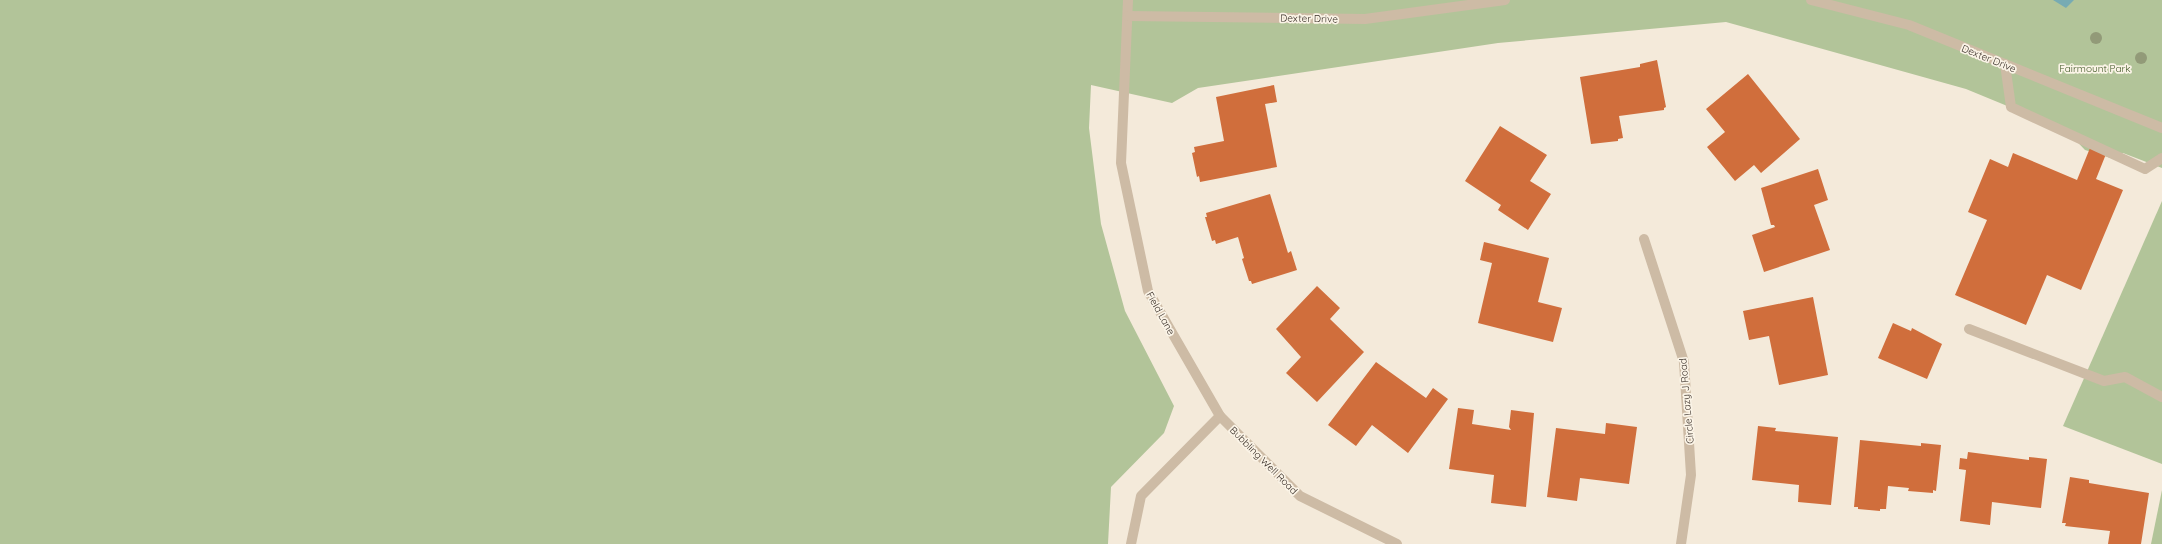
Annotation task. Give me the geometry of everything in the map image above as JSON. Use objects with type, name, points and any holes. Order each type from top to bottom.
[{"type":"street","points":[[1128,0],[1128,16]]},
{"type":"street","name":"Dexter Drive","points":[[1128,16],[1365,19],[1504,0]]},
{"type":"street","name":"Dexter Drive","points":[[1811,0],[1909,25],[2162,128]]},
{"type":"street","name":"Field Lane","points":[[1128,16],[1121,163],[1148,290],[1220,416]]},
{"type":"street","points":[[2005,64],[2011,107],[2145,169],[2162,158]]},
{"type":"street","name":"Circle Lazy J Road","points":[[1644,239],[1684,362],[1691,475],[1681,544]]},
{"type":"street","points":[[1969,329],[2104,381],[2125,377],[2162,397]]},
{"type":"street","points":[[1131,544],[1141,496],[1220,416]]},
{"type":"street","name":"Bubbling Well Road","points":[[1220,416],[1300,496],[1397,544]]},
{"type":"green space","name":"Fairmount Park","points":[[0,0],[2162,0],[2162,168],[2123,153],[2114,159],[2085,150],[2066,130],[1966,89],[1726,22],[1498,43],[1198,88],[1172,103],[1091,85],[1089,128],[1101,224],[1125,311],[1174,406],[1164,433],[1111,487],[1108,544],[0,544]]},
{"type":"green space","points":[[2162,201],[2162,464],[2063,426]]},
{"type":"green space","points":[[2162,490],[2162,544],[2151,544]]},
{"type":"water","points":[[2053,0],[2074,0],[2066,8]]},
{"type":"building","points":[[1657,60],[1666,107],[1664,110],[1619,116],[1623,138],[1618,139],[1618,141],[1591,144],[1580,77],[1640,67],[1640,64]]},
{"type":"building","points":[[1748,74],[1800,139],[1761,173],[1754,165],[1735,181],[1707,147],[1725,132],[1706,109]]},
{"type":"building","points":[[1274,85],[1277,102],[1265,104],[1277,167],[1200,182],[1199,176],[1197,177],[1192,153],[1195,152],[1194,147],[1224,141],[1216,97]]},
{"type":"building","points":[[1500,126],[1547,155],[1530,181],[1551,194],[1528,230],[1498,210],[1501,205],[1465,181]]},
{"type":"building","points":[[2090,148],[2106,154],[2096,179],[2123,190],[2081,290],[2047,275],[2026,325],[1955,295],[1987,220],[1968,212],[1990,159],[2008,167],[2013,153],[2077,180]]},
{"type":"building","points":[[1818,169],[1828,200],[1814,205],[1830,250],[1764,272],[1752,235],[1775,227],[1774,225],[1771,225],[1761,188]]},
{"type":"building","points":[[1270,194],[1288,253],[1291,251],[1297,270],[1252,284],[1251,281],[1249,281],[1242,259],[1244,258],[1238,237],[1216,244],[1215,240],[1212,241],[1205,217],[1207,217],[1206,213]]},
{"type":"building","points":[[1484,242],[1549,258],[1538,302],[1562,308],[1553,342],[1478,323],[1492,263],[1480,260]]},
{"type":"building","points":[[1317,286],[1340,308],[1330,319],[1364,352],[1317,402],[1286,373],[1301,357],[1276,329]]},
{"type":"building","points":[[1813,297],[1828,375],[1779,385],[1769,336],[1749,340],[1743,311]]},
{"type":"building","points":[[1893,323],[1911,331],[1912,328],[1942,344],[1927,379],[1878,358]]},
{"type":"building","points":[[1376,362],[1426,398],[1433,388],[1448,399],[1408,453],[1372,425],[1356,446],[1328,425]]},
{"type":"building","points":[[1458,408],[1474,410],[1472,424],[1511,430],[1509,427],[1511,410],[1534,413],[1526,507],[1491,503],[1494,475],[1449,469]]},
{"type":"building","points":[[1606,423],[1637,427],[1629,484],[1580,478],[1577,501],[1547,497],[1556,428],[1605,434]]},
{"type":"building","points":[[1758,426],[1776,428],[1775,431],[1838,437],[1831,505],[1798,502],[1799,485],[1752,480]]},
{"type":"building","points":[[1860,440],[1921,446],[1921,443],[1941,445],[1936,491],[1933,490],[1933,493],[1908,491],[1909,488],[1888,486],[1886,509],[1880,509],[1880,511],[1858,509],[1858,507],[1854,507]]},
{"type":"building","points":[[1968,452],[2029,460],[2029,457],[2047,459],[2041,508],[1992,502],[1990,525],[1960,521],[1966,470],[1959,469],[1960,458],[1967,459]]},
{"type":"building","points":[[2070,477],[2089,480],[2089,483],[2149,493],[2141,544],[2108,544],[2110,531],[2065,526],[2066,523],[2062,523]]}]
